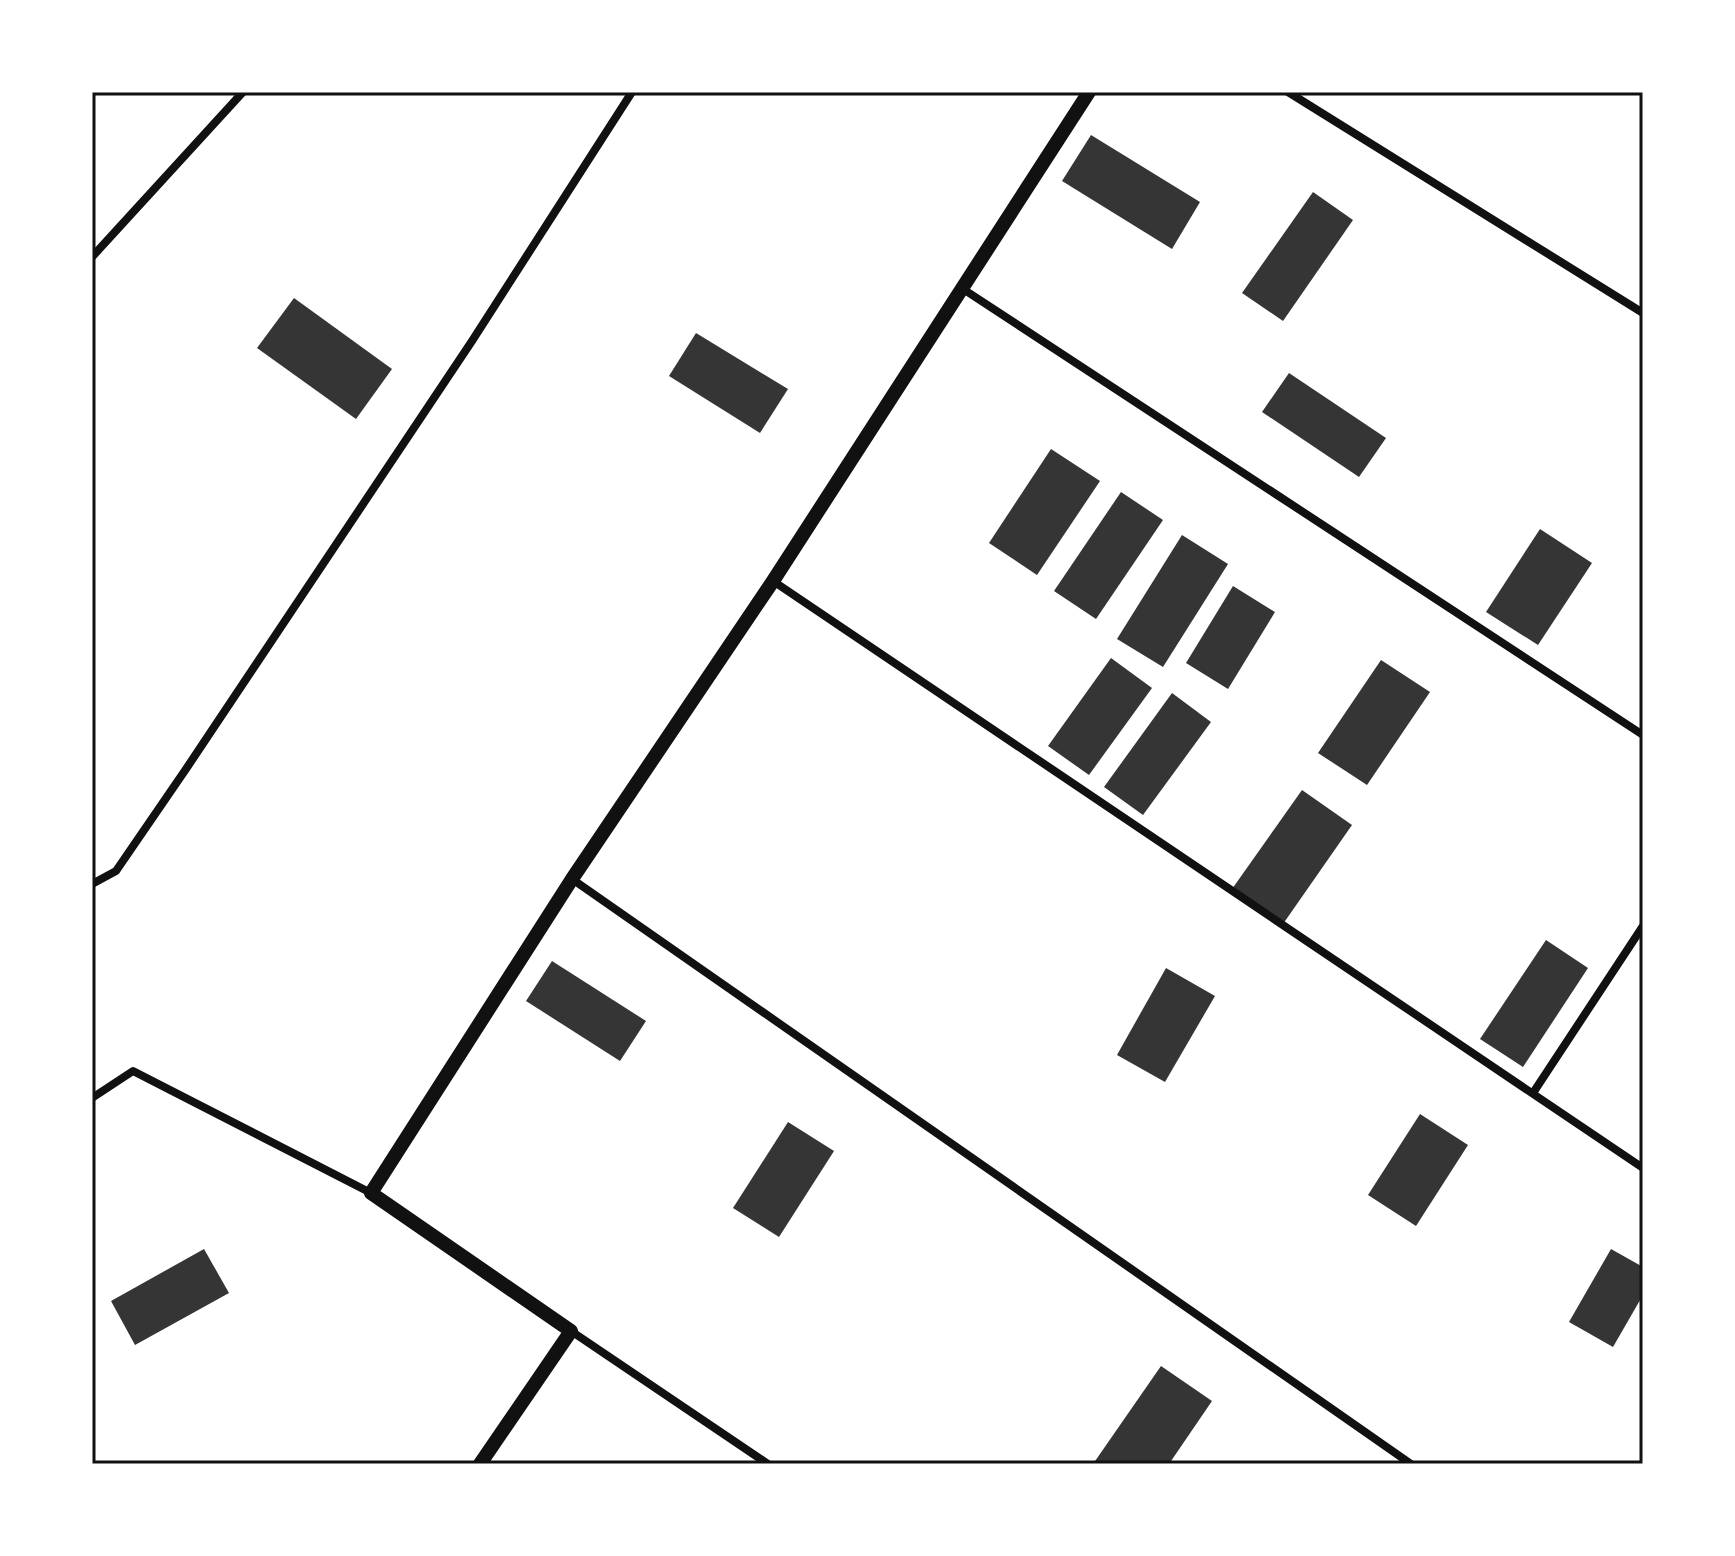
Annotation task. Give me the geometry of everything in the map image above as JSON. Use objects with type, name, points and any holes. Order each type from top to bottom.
[{"type":"street","points":[[92,257],[243,92]]},
{"type":"street","points":[[92,884],[116,871],[186,769],[472,341],[632,92]]},
{"type":"street","points":[[371,1193],[572,879],[773,581],[1089,92]]},
{"type":"street","points":[[1288,92],[1643,313]]},
{"type":"street","points":[[963,289],[1643,735]]},
{"type":"street","points":[[773,581],[1643,1168]]},
{"type":"street","points":[[572,879],[1411,1464]]},
{"type":"street","points":[[1533,1093],[1643,926]]},
{"type":"street","points":[[92,1098],[133,1071],[371,1193],[768,1464]]},
{"type":"street","points":[[480,1464],[571,1331]]},
{"type":"building","points":[[1091,135],[1200,202],[1172,249],[1062,181]]},
{"type":"building","points":[[1313,192],[1353,220],[1283,321],[1242,293]]},
{"type":"building","points":[[294,298],[392,369],[356,419],[257,348]]},
{"type":"building","points":[[696,333],[788,389],[760,433],[669,376]]},
{"type":"building","points":[[1289,373],[1386,438],[1359,477],[1262,412]]},
{"type":"building","points":[[1051,449],[1100,481],[1037,575],[989,543]]},
{"type":"building","points":[[1121,492],[1163,520],[1096,619],[1054,591]]},
{"type":"building","points":[[1540,529],[1592,563],[1538,645],[1486,612]]},
{"type":"building","points":[[1182,535],[1228,564],[1163,667],[1117,639]]},
{"type":"building","points":[[1233,586],[1275,612],[1228,689],[1186,663]]},
{"type":"building","points":[[1111,658],[1152,688],[1089,775],[1048,746]]},
{"type":"building","points":[[1381,660],[1430,692],[1367,785],[1318,753]]},
{"type":"building","points":[[1172,693],[1211,722],[1143,815],[1104,787]]},
{"type":"building","points":[[1302,790],[1352,825],[1283,924],[1232,889]]},
{"type":"building","points":[[1546,940],[1588,968],[1523,1067],[1480,1039]]},
{"type":"building","points":[[552,961],[646,1021],[620,1061],[526,1001]]},
{"type":"building","points":[[1166,968],[1215,996],[1165,1082],[1117,1055]]},
{"type":"building","points":[[1420,1114],[1468,1145],[1416,1226],[1368,1195]]},
{"type":"building","points":[[788,1122],[834,1151],[779,1237],[733,1208]]},
{"type":"building","points":[[204,1249],[229,1293],[135,1345],[111,1301]]},
{"type":"building","points":[[1611,1249],[1643,1267],[1643,1295],[1613,1347],[1569,1322]]},
{"type":"building","points":[[1161,1366],[1212,1401],[1169,1464],[1093,1464]]}]
